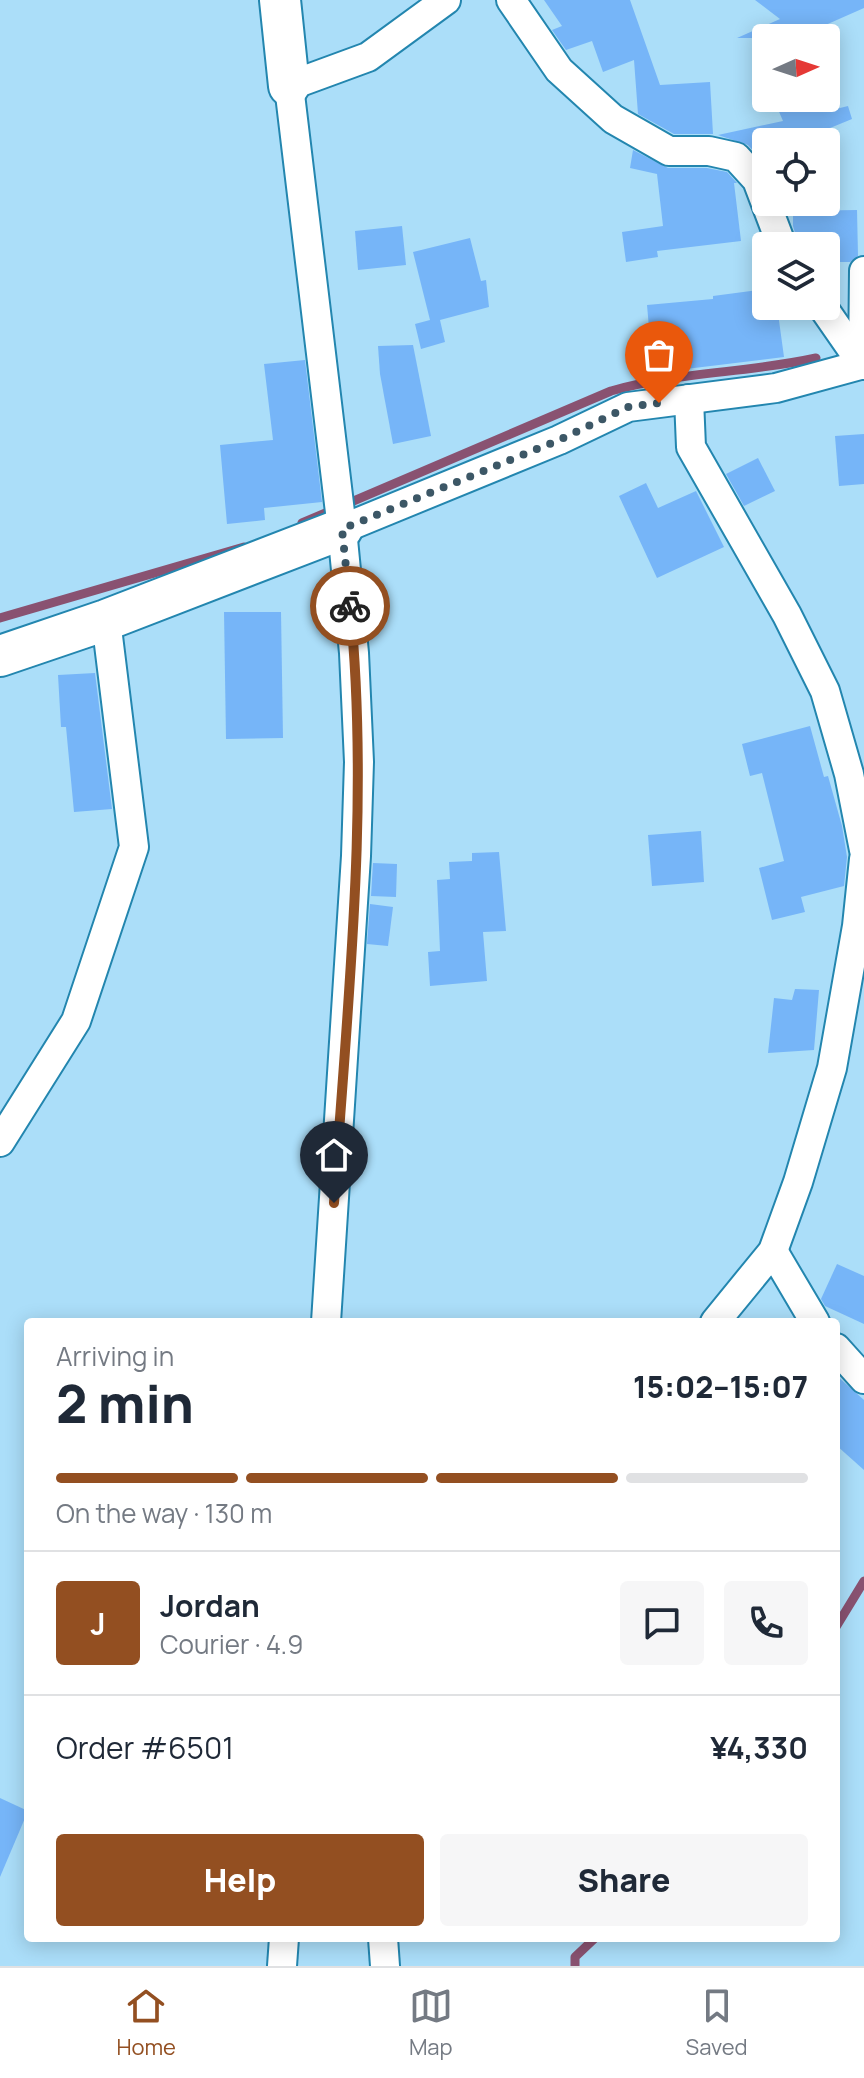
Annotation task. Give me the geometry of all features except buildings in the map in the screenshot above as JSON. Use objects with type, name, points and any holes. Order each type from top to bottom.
[{"type":"street","points":[[280,0],[342,529],[354,653],[359,762],[354,888],[326,1318]]},
{"type":"street","points":[[289,86],[368,57],[446,0]]},
{"type":"street","points":[[511,0],[559,70],[613,119],[669,151],[709,151],[736,157],[757,180],[777,232]]},
{"type":"street","points":[[863,365],[864,271]]},
{"type":"street","points":[[832,320],[863,365]]},
{"type":"street","points":[[0,656],[106,620],[342,529],[559,440],[628,407],[776,388],[863,365]]},
{"type":"street","points":[[689,399],[691,447],[787,615],[825,691],[849,774],[864,850]]},
{"type":"street","points":[[0,1142],[76,1021],[134,847],[106,620]]},
{"type":"street","points":[[718,1318],[773,1251],[798,1182],[832,1068],[857,926],[864,859]]},
{"type":"street","points":[[773,1251],[813,1318]]},
{"type":"street","points":[[840,1352],[864,1379]]},
{"type":"street","points":[[282,1966],[284,1942]]},
{"type":"street","points":[[383,1942],[385,1966]]},
{"type":"waterway","points":[[302,523],[611,391],[661,380],[816,358]]},
{"type":"waterway","points":[[0,618],[244,547]]},
{"type":"waterway","points":[[840,1620],[864,1581]]},
{"type":"waterway","points":[[575,1966],[575,1957],[591,1942]]},
{"type":"way so far","points":[[350,606],[342,529],[559,440],[628,407],[659,403]]},
{"type":"route","points":[[334,1203],[359,762],[350,606]]}]
